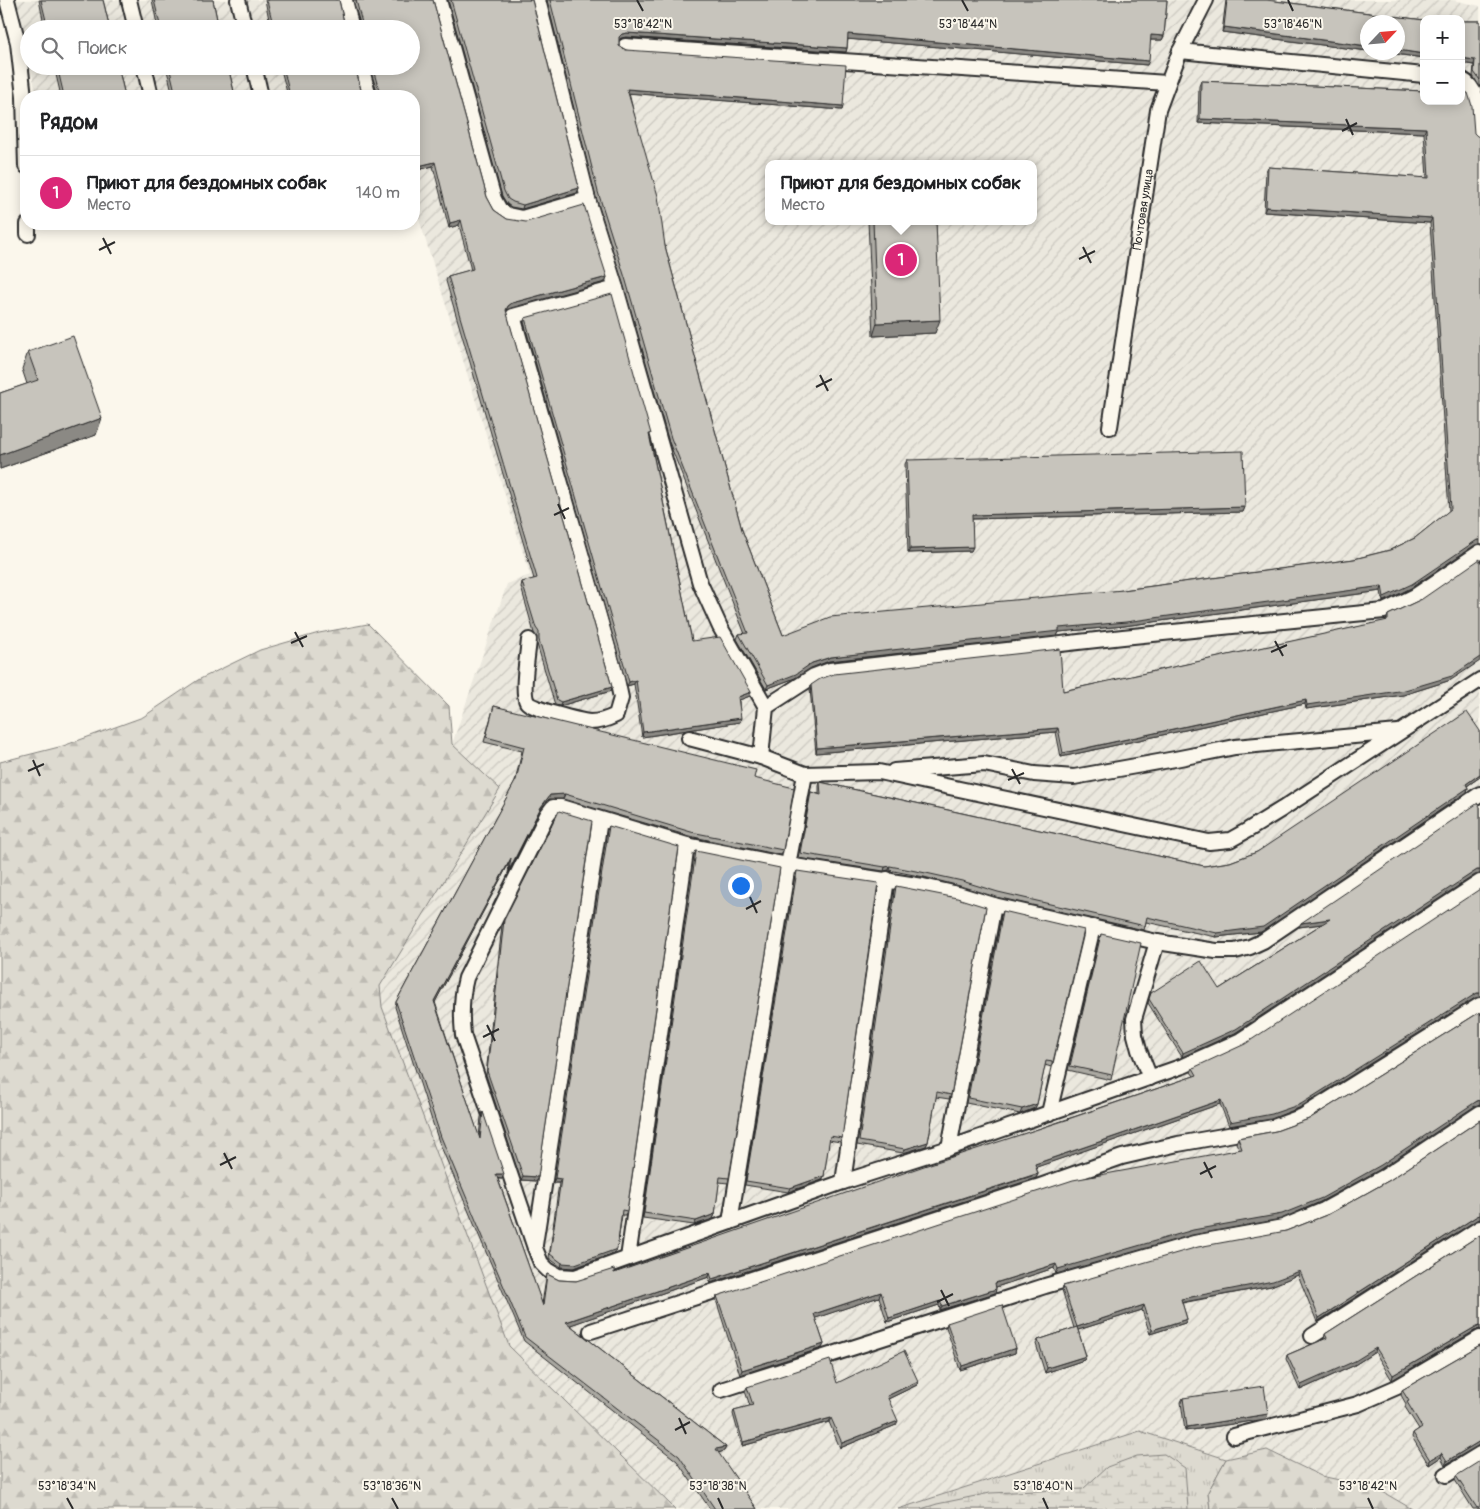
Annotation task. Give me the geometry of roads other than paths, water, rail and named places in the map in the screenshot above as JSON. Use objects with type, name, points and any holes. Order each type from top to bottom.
[{"type":"lane","points":[[7,0],[18,44],[20,62]]},
{"type":"lane","points":[[129,0],[134,20]]},
{"type":"lane","points":[[238,0],[243,20]]},
{"type":"lane","points":[[345,0],[350,20]]},
{"type":"lane","points":[[439,0],[494,199],[500,210],[508,215],[522,218],[588,199]]},
{"type":"lane","points":[[538,0],[588,199],[616,288],[700,583],[720,627],[766,707],[761,756]]},
{"type":"lane","name":"Почтовая улица","points":[[1110,427],[1158,110],[1180,51],[1206,0]]},
{"type":"lane","points":[[625,46],[1167,83]]},
{"type":"lane","points":[[1180,51],[1420,74]]},
{"type":"lane","points":[[21,75],[23,90]]},
{"type":"lane","points":[[146,75],[150,90]]},
{"type":"lane","points":[[256,75],[260,90]]},
{"type":"lane","points":[[363,75],[367,90]]},
{"type":"lane","points":[[1465,81],[1474,88],[1478,97],[1480,133]]},
{"type":"lane","points":[[529,640],[524,693],[528,703],[539,709],[589,722],[606,720],[616,715],[621,698],[618,679],[514,316],[616,288]]},
{"type":"lane","points":[[766,707],[814,676],[830,670],[1123,637],[1384,611],[1415,596],[1480,552]]},
{"type":"lane","points":[[879,772],[1209,842],[1230,840],[1480,680]]},
{"type":"lane","points":[[689,738],[761,756],[805,774],[879,772],[984,764],[1034,774],[1074,777],[1235,747],[1401,731]]},
{"type":"lane","points":[[730,1222],[788,865],[805,774]]},
{"type":"lane","points":[[1480,794],[1263,941],[1235,951],[1216,951],[1157,942],[994,905],[958,894],[887,879],[788,865],[687,845],[561,807],[552,807],[466,978],[462,992],[462,1036],[541,1263],[558,1276],[575,1277],[843,1182],[949,1148],[1183,1066],[1239,1041],[1480,882]]},
{"type":"lane","points":[[535,1248],[600,820]]},
{"type":"lane","points":[[628,1258],[687,845]]},
{"type":"lane","points":[[843,1182],[887,879]]},
{"type":"lane","points":[[949,1148],[994,905]]},
{"type":"lane","points":[[1049,1113],[1093,927]]},
{"type":"lane","points":[[1150,1078],[1139,1050],[1134,1019],[1157,942]]},
{"type":"lane","points":[[591,1331],[1037,1187],[1122,1157],[1178,1144],[1273,1127],[1303,1116],[1480,1005]]},
{"type":"lane","points":[[721,1390],[1045,1286],[1194,1243],[1283,1227],[1324,1210],[1384,1177],[1480,1114]]},
{"type":"lane","points":[[1312,1336],[1480,1228]]},
{"type":"lane","points":[[1234,1436],[1358,1404],[1397,1387],[1480,1338]]},
{"type":"lane","points":[[1446,1475],[1480,1454]]},
{"type":"place","name":"Приют для бездомных собак","points":[[901,260]]}]
